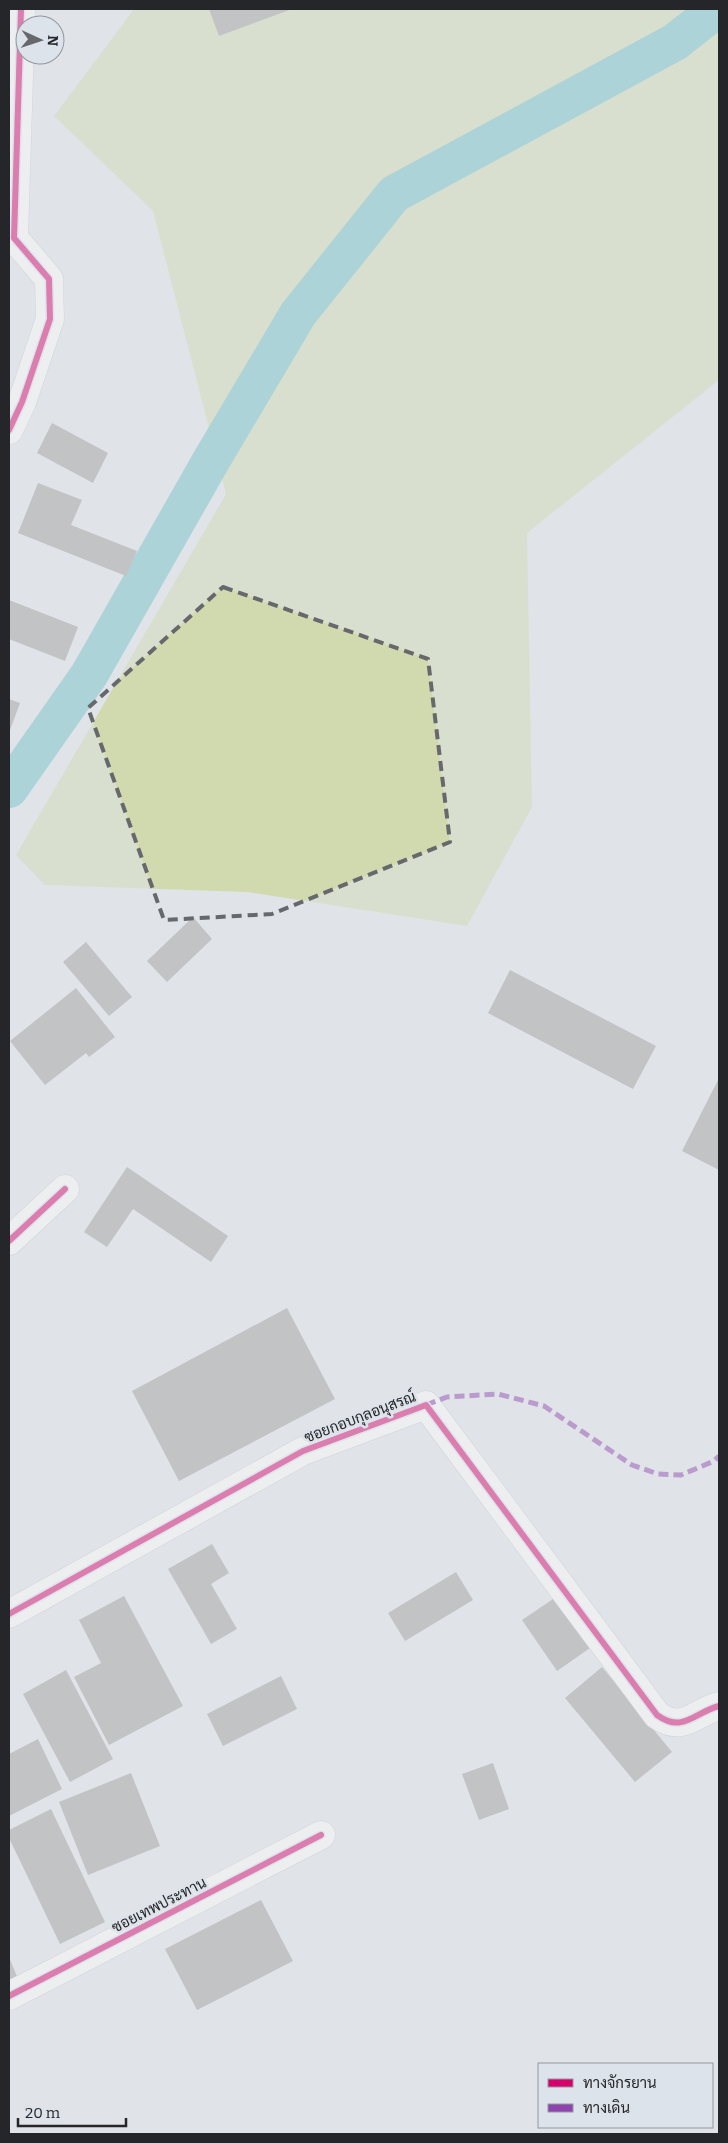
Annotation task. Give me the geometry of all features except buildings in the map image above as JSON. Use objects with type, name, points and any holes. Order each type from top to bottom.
[{"type":"street","points":[[9,430],[22,402],[50,319],[49,279],[14,238],[21,9]]},
{"type":"street","points":[[9,1241],[65,1189]]},
{"type":"street","name":"ซอยกอบกุลอนุสรณ์","points":[[9,1614],[303,1451],[426,1405],[657,1715],[665,1721],[688,1722],[719,1706]]},
{"type":"street","name":"ซอยเทพประทาน","points":[[9,1996],[321,1835]]},
{"type":"highlighted area","points":[[223,587],[428,659],[450,842],[272,914],[164,920],[88,708]]},
{"type":"green space","points":[[134,9],[719,9],[719,380],[527,533],[532,807],[467,926],[247,892],[45,885],[16,855],[226,494],[153,211],[54,116]]},
{"type":"waterway","points":[[9,789],[89,675],[212,459],[298,314],[394,194],[675,42],[717,9]]},
{"type":"marked path","points":[[426,1405],[447,1397],[498,1394],[544,1406],[632,1465],[658,1474],[681,1475],[714,1461],[719,1456]]},
{"type":"cycle path","points":[[9,430],[22,402],[50,319],[49,279],[14,238],[21,9]]},
{"type":"cycle path","points":[[9,1241],[65,1189]]},
{"type":"cycle path","points":[[9,1614],[303,1451],[426,1405],[657,1715],[666,1720],[682,1722],[719,1706]]},
{"type":"cycle path","points":[[9,1996],[321,1835]]}]
